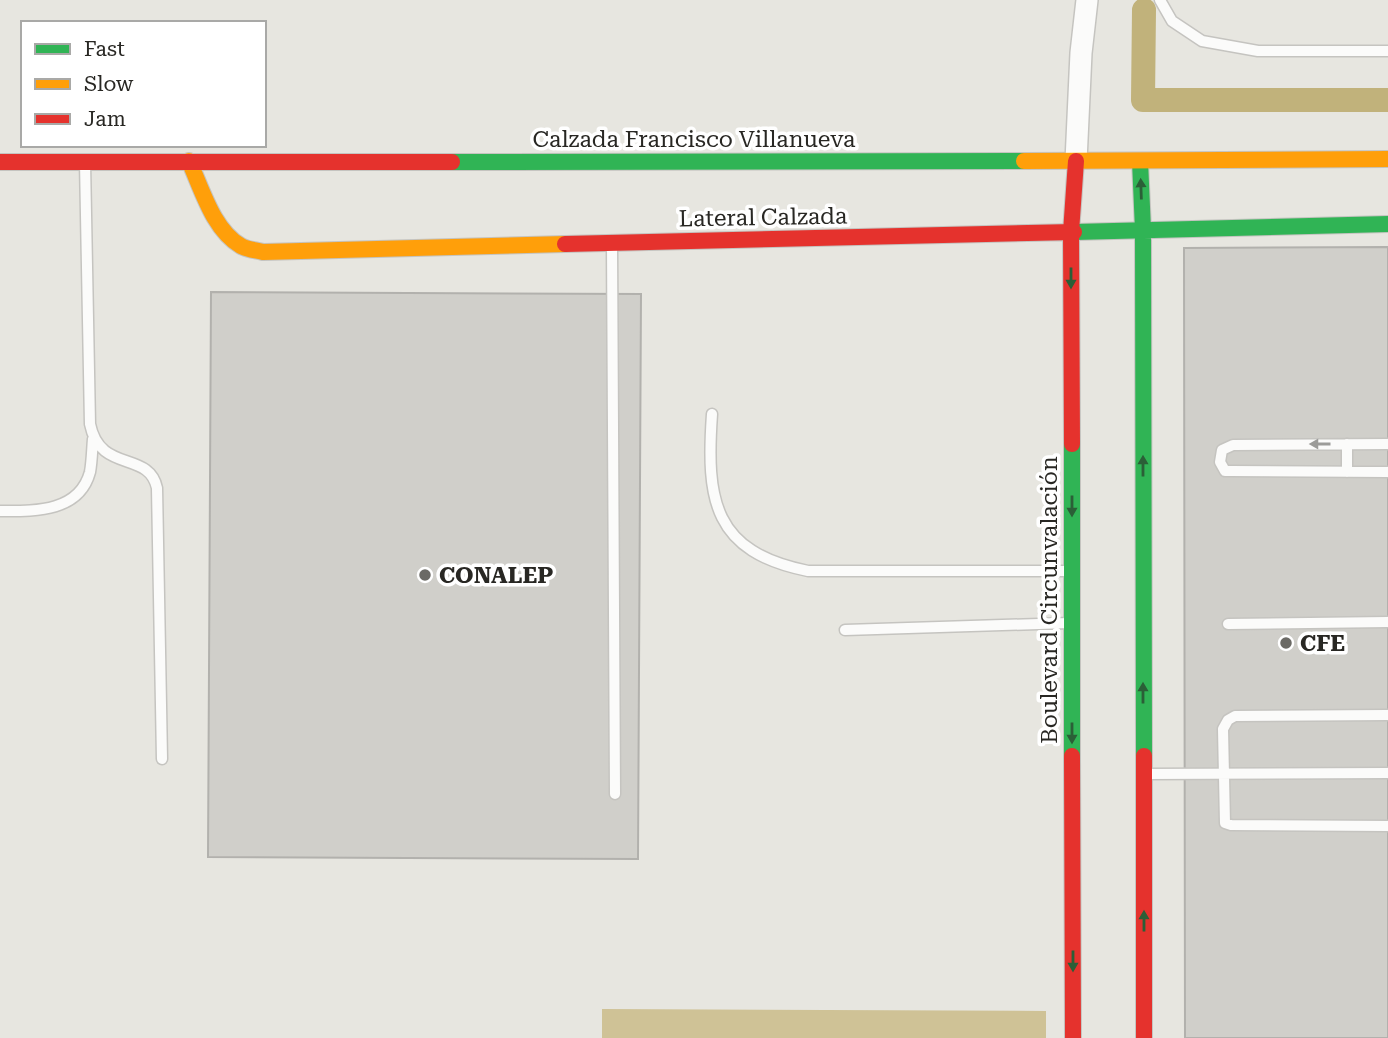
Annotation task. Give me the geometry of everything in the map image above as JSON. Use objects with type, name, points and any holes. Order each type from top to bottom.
[{"type":"street","points":[[1076,161],[1081,53],[1093,2]]},
{"type":"street","name":"Calzada Francisco Villanueva","points":[[0,162],[1388,159]]},
{"type":"street","name":"Lateral Calzada","points":[[189,161],[216,218],[227,233],[241,246],[263,251],[1388,223]]},
{"type":"street","name":"Boulevard Circunvalación","points":[[1073,1038],[1071,232],[1076,161]]},
{"type":"street","points":[[1140,161],[1143,230],[1144,1038]]},
{"type":"lane","points":[[1160,0],[1172,22],[1202,41],[1258,51],[1388,51]]},
{"type":"lane","points":[[0,511],[62,506],[75,496],[89,474],[93,438],[90,424],[85,162]]},
{"type":"lane","points":[[611,244],[615,794]]},
{"type":"lane","points":[[712,414],[709,461],[715,501],[722,520],[738,539],[759,555],[781,565],[808,571],[1072,571]]},
{"type":"lane","points":[[93,438],[108,454],[149,471],[158,488],[162,759]]},
{"type":"lane","points":[[1347,444],[1347,472]]},
{"type":"lane","points":[[1388,444],[1233,445],[1222,450],[1220,462],[1225,471],[1388,472]]},
{"type":"lane","points":[[1228,624],[1388,622]]},
{"type":"lane","points":[[845,630],[1072,623]]},
{"type":"lane","points":[[1388,715],[1235,716],[1228,720],[1223,729],[1225,823],[1388,826]]},
{"type":"lane","points":[[1144,774],[1388,773]]},
{"type":"shaded area","points":[[602,1009],[1046,1011],[1046,1038],[602,1038]]},
{"type":"building","name":"CFE","points":[[1388,247],[1388,1038],[1185,1038],[1184,248]]},
{"type":"building","name":"CONALEP","points":[[211,292],[641,294],[638,859],[208,857]]},
{"type":"waterway","points":[[1144,10],[1143,100],[1388,100]]},
{"type":"traffic: fast","points":[[452,162],[1024,161]]},
{"type":"traffic: fast","points":[[1140,161],[1143,230],[1144,756]]},
{"type":"traffic: fast","points":[[1074,232],[1388,224]]},
{"type":"traffic: fast","points":[[1072,444],[1072,756]]},
{"type":"traffic: slow","points":[[1024,161],[1388,159]]},
{"type":"traffic: slow","points":[[189,161],[209,208],[223,230],[241,246],[252,250],[263,252],[565,244]]},
{"type":"traffic: jam","points":[[1072,444],[1071,232],[1076,161]]},
{"type":"traffic: jam","points":[[0,162],[452,162]]},
{"type":"traffic: jam","points":[[565,244],[1074,232]]},
{"type":"traffic: jam","points":[[1072,756],[1073,1038]]},
{"type":"traffic: jam","points":[[1144,756],[1144,1038]]},
{"type":"place","name":"CONALEP","points":[[425,575]]},
{"type":"place","name":"CFE","points":[[1286,643]]}]
